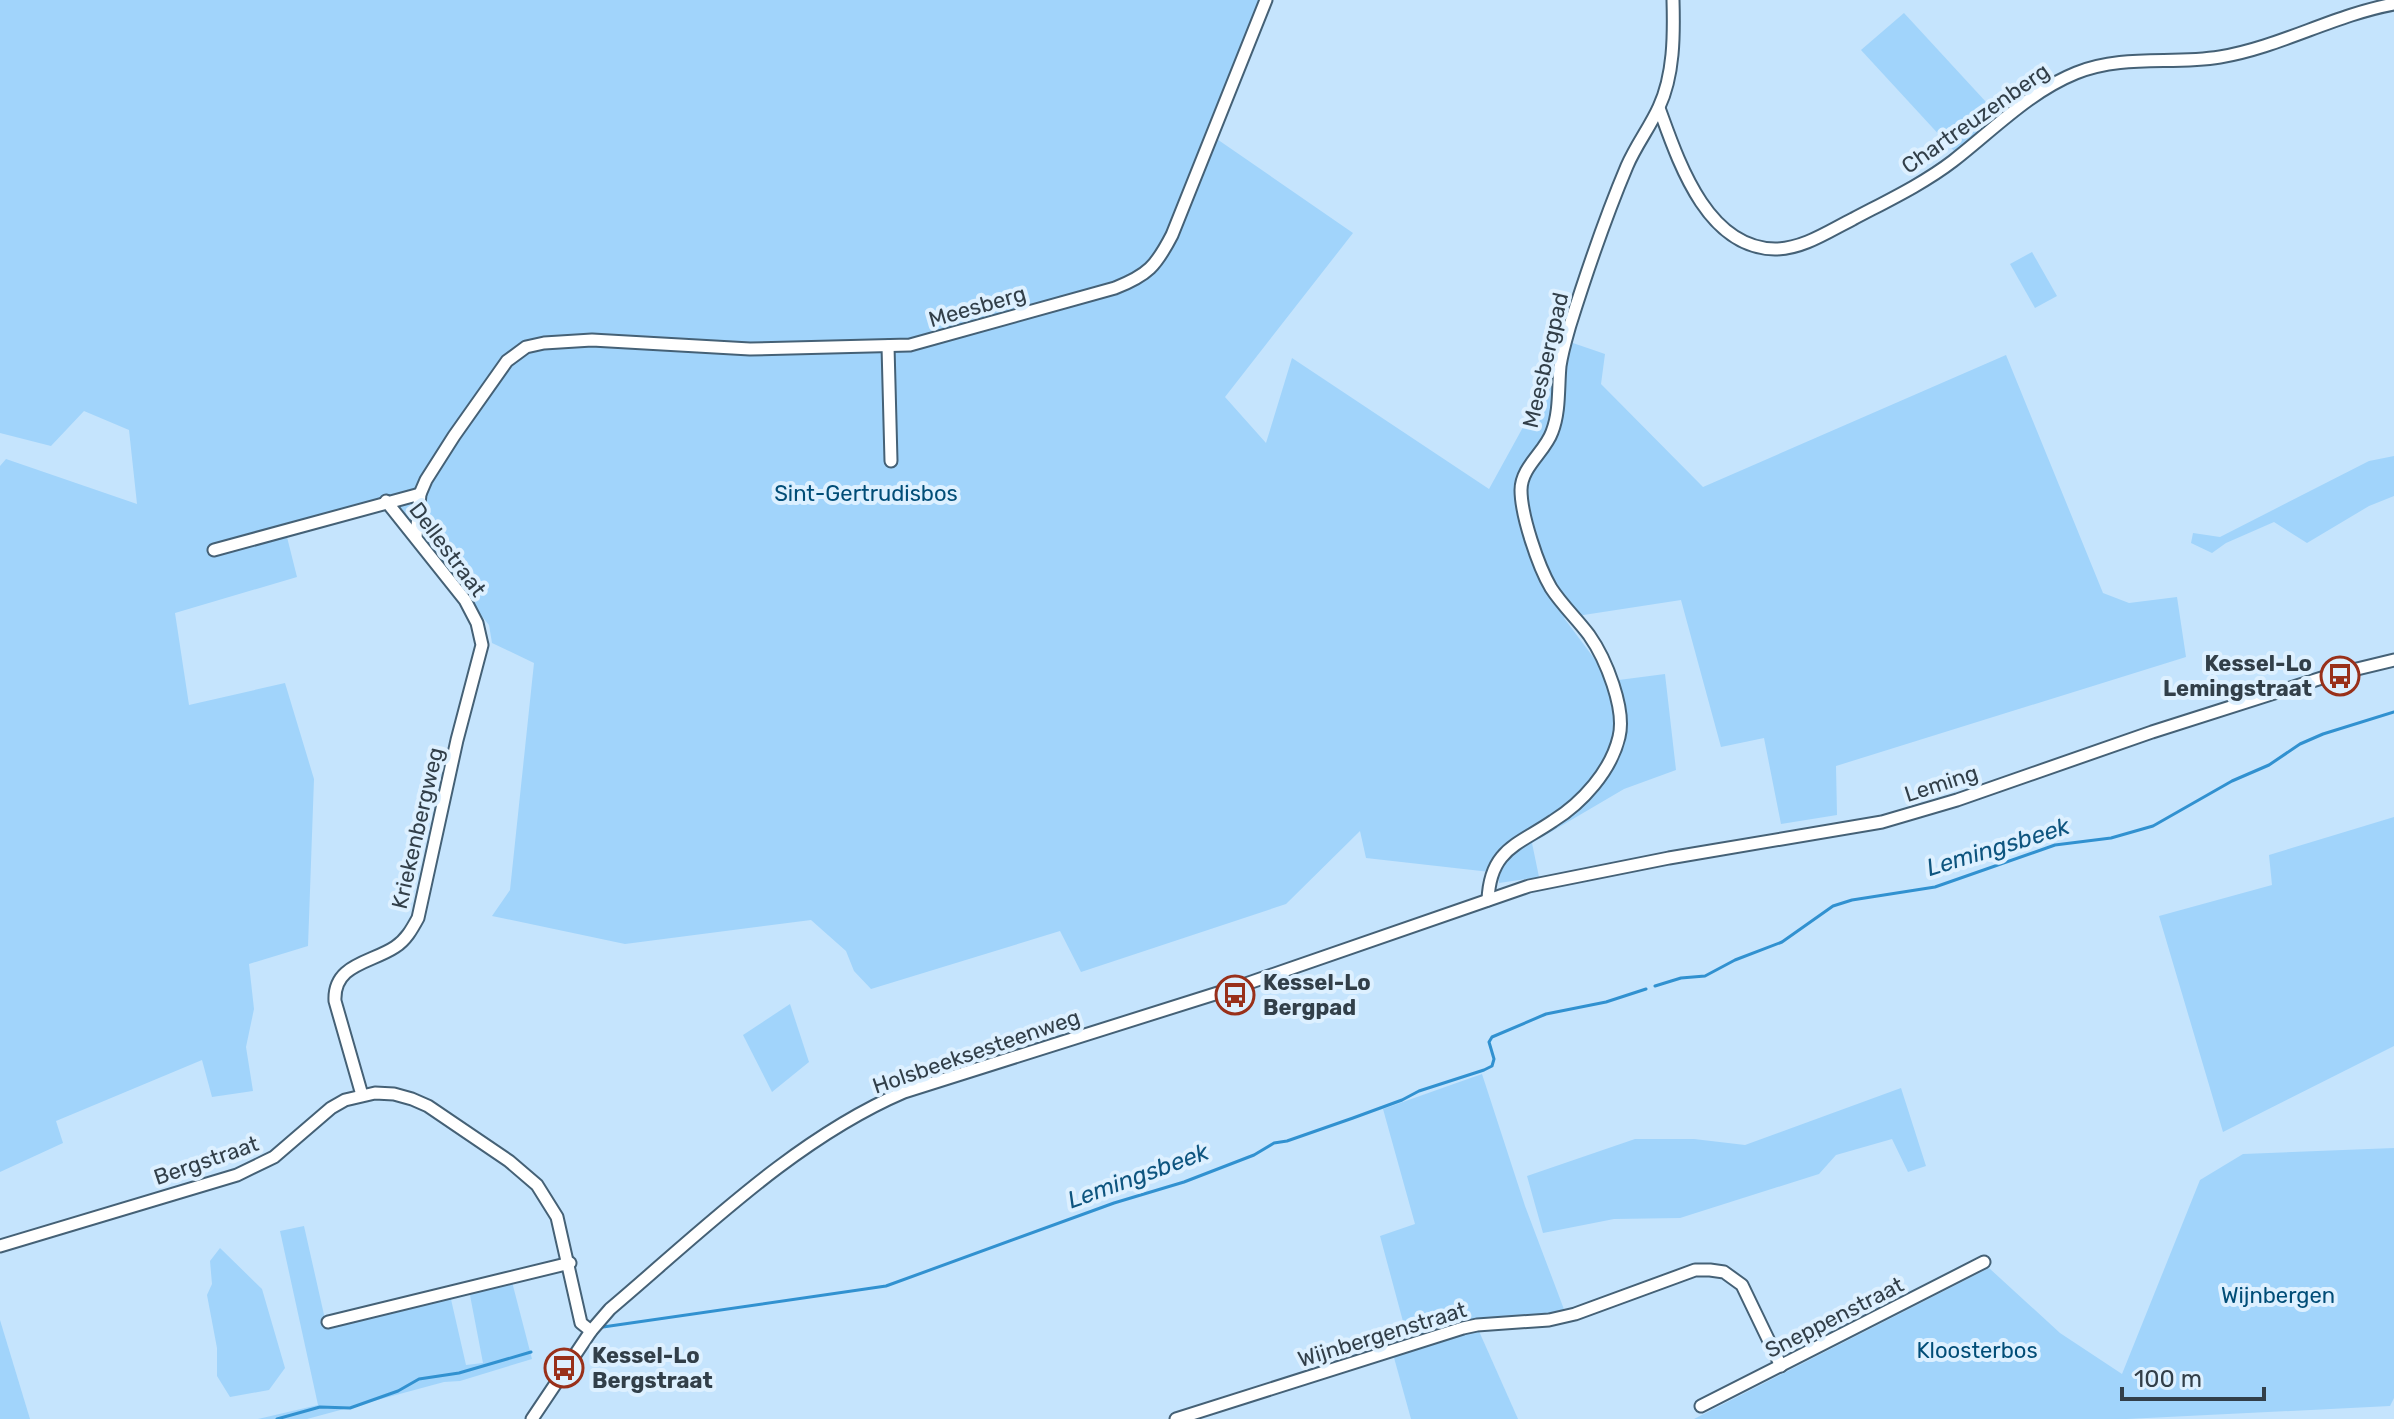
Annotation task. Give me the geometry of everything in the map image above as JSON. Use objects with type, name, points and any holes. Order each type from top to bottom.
[{"type":"street","name":"Meesberg","points":[[420,494],[454,436],[507,361],[526,347],[571,341],[750,349],[888,346],[930,341],[1115,288],[1147,273],[1158,262],[1172,235],[1266,0]]},
{"type":"street","name":"Meesbergpad","points":[[1488,900],[1489,884],[1506,851],[1518,840],[1553,822],[1585,793],[1611,761],[1620,732],[1621,719],[1613,686],[1590,637],[1549,583],[1523,510],[1522,479],[1552,432],[1561,362],[1593,251],[1629,162],[1659,108],[1668,82],[1673,45],[1673,0]]},
{"type":"street","name":"Chartreuzenberg","points":[[1659,108],[1701,202],[1721,226],[1748,244],[1774,249],[1810,241],[1906,192],[1951,162],[2045,88],[2077,73],[2103,65],[2144,59],[2221,57],[2274,42],[2368,5],[2394,4]]},
{"type":"street","points":[[888,346],[891,461]]},
{"type":"street","points":[[416,537],[420,494]]},
{"type":"street","name":"Dellestraat","points":[[214,550],[420,494]]},
{"type":"street","name":"Dellestraat","points":[[386,501],[465,600],[477,623],[482,645],[474,669]]},
{"type":"street","name":"Leming","points":[[1488,900],[1529,886],[1669,858],[1882,822],[1957,800],[2313,680],[2394,660]]},
{"type":"street","name":"Kriekenbergweg","points":[[362,1095],[335,1001],[336,986],[350,968],[400,943],[412,931],[418,918],[474,669]]},
{"type":"street","name":"Holsbeeksesteenweg","points":[[532,1419],[591,1331],[610,1309],[758,1183],[881,1102],[904,1092],[1237,987],[1488,900]]},
{"type":"street","name":"Bergstraat","points":[[0,1246],[258,1166],[282,1150],[331,1108],[362,1095],[394,1094],[428,1106],[509,1161],[537,1185],[557,1217],[570,1263],[581,1323],[591,1331]]},
{"type":"street","name":"Sneppenstraat","points":[[1701,1406],[1984,1262]]},
{"type":"street","points":[[328,1322],[570,1263]]},
{"type":"street","name":"Wijnbergenstraat","points":[[1176,1419],[1463,1328],[1549,1320],[1575,1314],[1695,1270],[1724,1272],[1742,1285],[1781,1366]]},
{"type":"green space","name":"Sint-Gertrudisbos","points":[[0,0],[1259,0],[1204,136],[1214,137],[1353,233],[1225,397],[1266,443],[1292,358],[1489,489],[1570,342],[1605,354],[1601,384],[1703,487],[2006,355],[2103,593],[2129,603],[2177,597],[2186,657],[1836,766],[1837,815],[1781,824],[1764,738],[1721,747],[1681,600],[1564,618],[1611,681],[1665,674],[1676,770],[1624,789],[1532,843],[1539,877],[1499,883],[1499,873],[1366,858],[1360,831],[1286,904],[1081,972],[1060,931],[871,989],[854,971],[846,951],[811,920],[625,944],[492,916],[510,890],[534,663],[492,643],[489,625],[393,507],[287,537],[297,577],[175,613],[189,705],[285,683],[314,779],[308,946],[249,964],[254,1009],[246,1047],[253,1091],[212,1097],[202,1060],[56,1121],[63,1143],[0,1172],[0,466],[6,459],[137,504],[129,430],[84,411],[51,446],[0,433]]},
{"type":"green space","points":[[1904,13],[1998,115],[1955,152],[1861,50]]},
{"type":"green space","points":[[2032,252],[2057,296],[2035,308],[2010,264]]},
{"type":"green space","points":[[2394,456],[2394,496],[2369,506],[2307,543],[2274,522],[2226,543],[2212,553],[2191,543],[2193,533],[2220,537],[2369,461]]},
{"type":"green space","points":[[2394,817],[2394,1046],[2223,1132],[2159,916],[2272,885],[2269,855]]},
{"type":"green space","points":[[790,1004],[809,1062],[772,1092],[743,1035]]},
{"type":"green space","points":[[1482,1074],[1525,1206],[1565,1312],[1468,1321],[1408,1340],[1380,1236],[1415,1224],[1383,1109]]},
{"type":"green space","points":[[1901,1088],[1926,1166],[1908,1172],[1892,1139],[1836,1155],[1819,1174],[1680,1218],[1614,1219],[1543,1233],[1527,1176],[1635,1139],[1694,1139],[1745,1145]]},
{"type":"green space","name":"Wijnbergen","points":[[2394,1148],[2394,1398],[2390,1406],[2127,1419],[1694,1419],[1989,1268],[2060,1333],[2122,1374],[2200,1180],[2243,1154]]},
{"type":"green space","points":[[304,1226],[327,1328],[450,1295],[466,1365],[483,1363],[469,1290],[511,1278],[532,1359],[460,1381],[444,1382],[307,1419],[258,1419],[318,1405],[280,1231]]},
{"type":"green space","points":[[220,1248],[262,1289],[285,1368],[269,1390],[230,1397],[217,1376],[217,1348],[207,1295],[212,1284],[210,1261]]},
{"type":"green space","points":[[0,1320],[30,1419],[0,1419]]},
{"type":"green space","points":[[1478,1329],[1518,1419],[1411,1419],[1393,1354]]},
{"type":"waterway","name":"Lemingsbeek","points":[[1655,986],[1681,978],[1705,976],[1735,960],[1782,942],[1833,906],[1852,900],[1935,887],[2055,845],[2111,838],[2153,826],[2232,781],[2269,765],[2300,744],[2394,712]]},
{"type":"waterway","name":"Lemingsbeek","points":[[603,1327],[886,1286],[1114,1203],[1184,1182],[1254,1155],[1274,1143],[1484,1070],[1492,1066],[1494,1059],[1489,1042],[1492,1037],[1546,1014],[1606,1002],[1646,989]]},
{"type":"waterway","name":"Lemingsbeek","points":[[277,1419],[320,1407],[350,1408],[398,1391],[419,1379],[459,1373],[531,1352]]},
{"type":"place","name":"Kessel-Lo Lemingstraat","points":[[2340,676]]},
{"type":"place","name":"Kessel-Lo Bergpad","points":[[1235,995]]},
{"type":"place","name":"Kessel-Lo Bergstraat","points":[[564,1368]]},
{"type":"park label","name":"Kloosterbos","points":[[1977,1350]]}]
